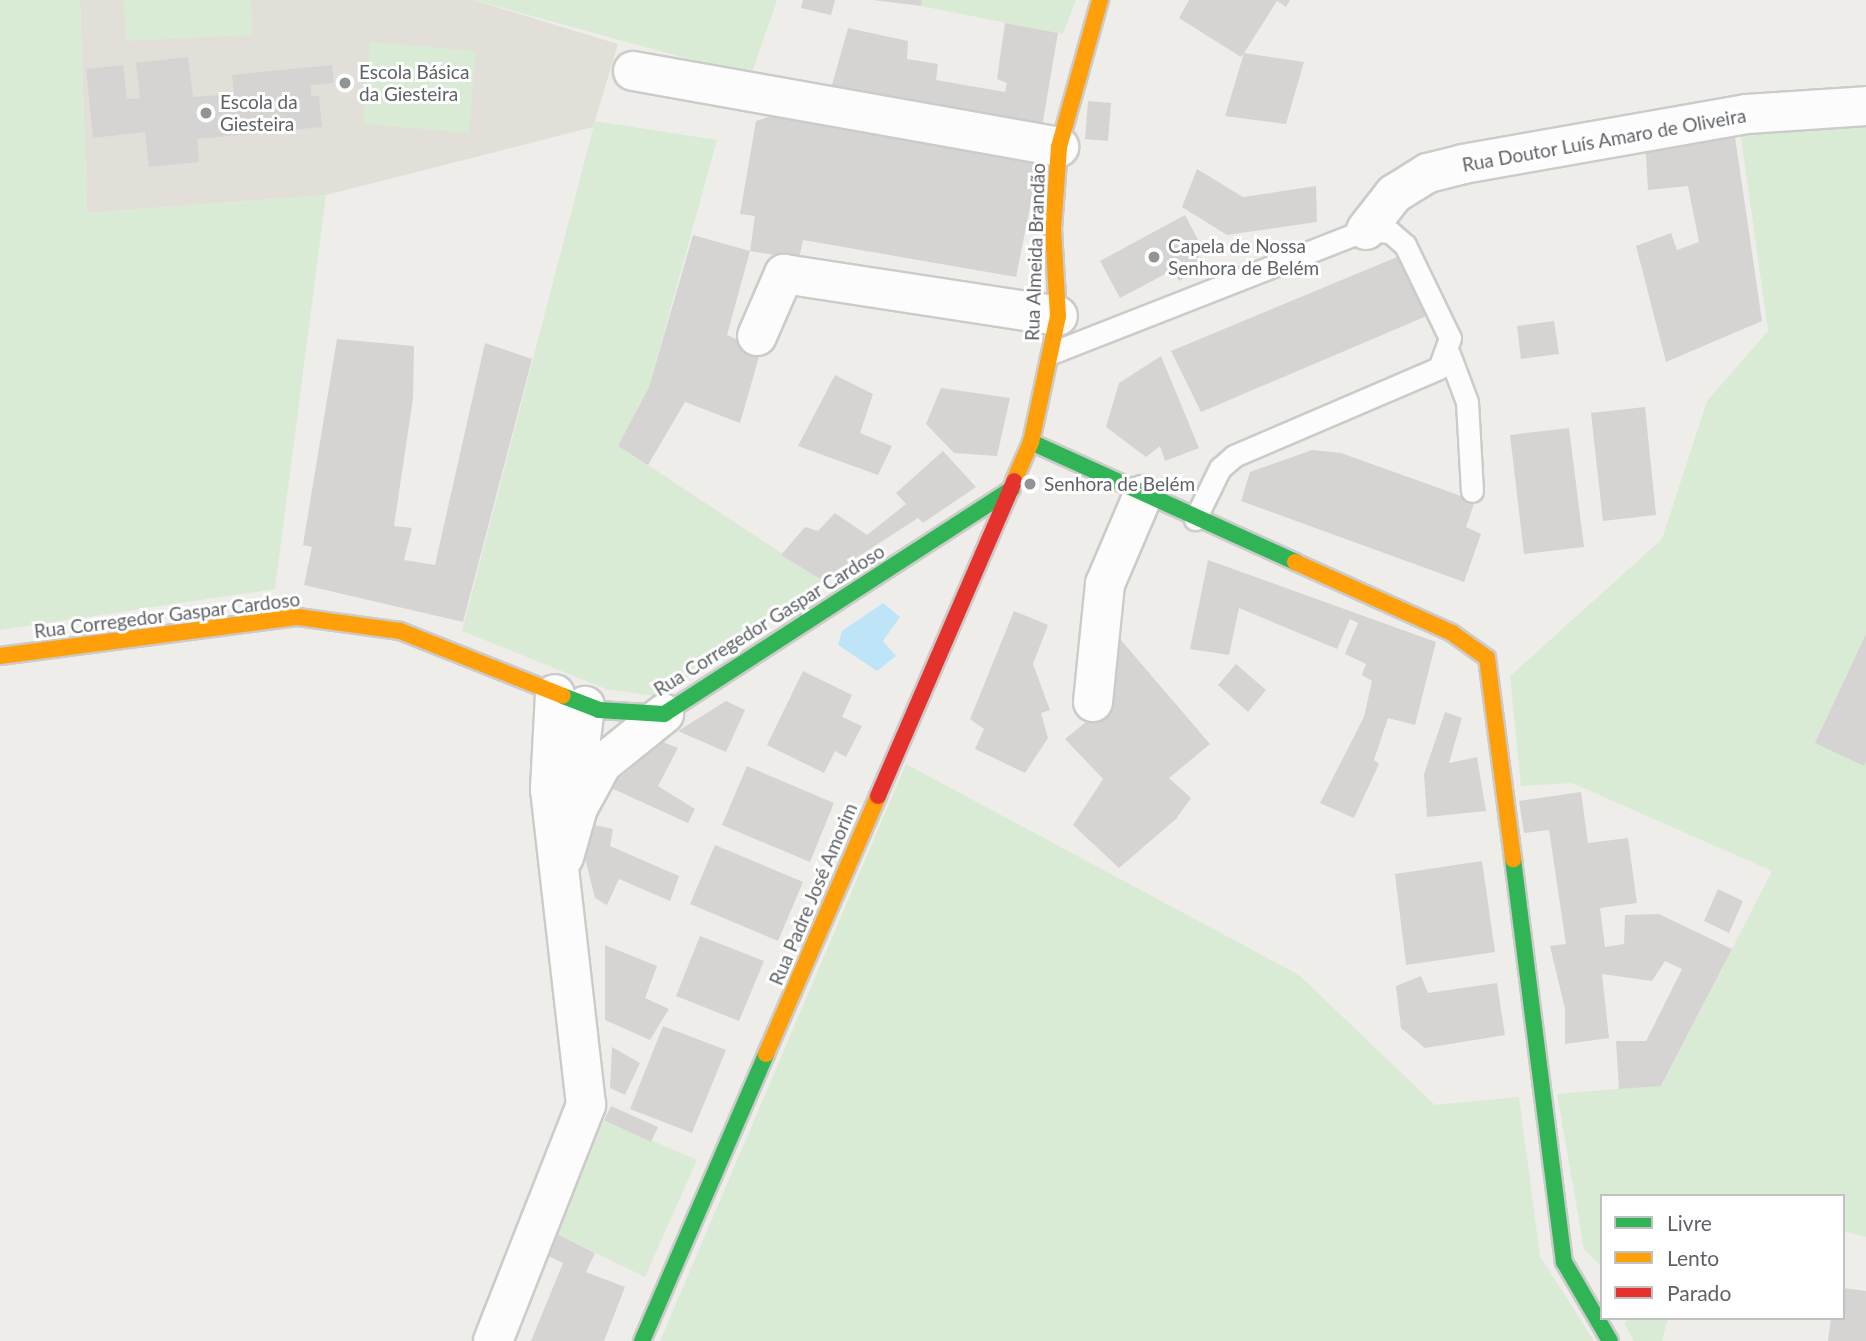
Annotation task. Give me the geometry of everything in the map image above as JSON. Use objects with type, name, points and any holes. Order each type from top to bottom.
[{"type":"street","name":"Rua Almeida Brandão","points":[[1022,464],[1031,442],[1056,334],[1053,229],[1059,147],[1100,0]]},
{"type":"street","points":[[633,71],[1059,147]]},
{"type":"street","name":"Rua Doutor Luís Amaro de Oliveira","points":[[1366,230],[1394,194],[1428,173],[1463,164],[1759,112],[1866,106]]},
{"type":"street","points":[[757,336],[784,274],[1056,334]]},
{"type":"street","points":[[1031,442],[1452,634],[1487,658],[1564,1262],[1610,1341]]},
{"type":"street","name":"Rua Padre José Amorim","points":[[642,1341],[1022,464]]},
{"type":"street","name":"Rua Corregedor Gaspar Cardoso","points":[[0,656],[298,617],[400,631],[570,700],[664,714],[1012,489]]},
{"type":"street","points":[[1093,702],[1105,584],[1143,495]]},
{"type":"street","points":[[493,1341],[586,1105],[566,850],[550,789],[570,700]]},
{"type":"street","points":[[566,850],[603,764],[664,714]]},
{"type":"lane","points":[[1056,334],[1366,230],[1390,232],[1405,244],[1450,338],[1449,354],[1467,402],[1472,491]]},
{"type":"lane","points":[[1195,519],[1220,468],[1234,456],[1438,368],[1449,354]]},
{"type":"shaded area","name":"Escola Básica da Giesteira","points":[[80,0],[473,0],[618,44],[593,127],[326,195],[87,213]]},
{"type":"green space","points":[[0,0],[80,0],[87,213],[326,195],[275,589],[0,630]]},
{"type":"green space","points":[[124,0],[251,0],[252,35],[126,41]]},
{"type":"green space","points":[[473,0],[777,0],[751,76]]},
{"type":"green space","points":[[922,0],[1076,0],[1063,34],[921,6]]},
{"type":"green space","points":[[370,42],[476,51],[469,133],[363,124]]},
{"type":"green space","points":[[595,121],[717,140],[649,387],[648,465],[822,580],[661,697],[606,689],[462,631]]},
{"type":"green space","points":[[1866,125],[1866,1237],[1845,1232],[1845,1194],[1600,1194],[1600,1266],[1584,1249],[1557,1094],[1662,1085],[1772,871],[1572,783],[1521,786],[1510,676],[1662,539],[1707,401],[1768,331],[1740,130]]},
{"type":"green space","points":[[906,764],[1299,975],[1435,1105],[1519,1097],[1540,1256],[1594,1341],[660,1341]]},
{"type":"green space","points":[[604,1120],[697,1160],[645,1277],[555,1233]]},
{"type":"green space","points":[[1628,1320],[1667,1320],[1662,1341],[1634,1341],[1624,1323]]},
{"type":"water","points":[[883,603],[900,617],[883,641],[896,656],[877,671],[838,645],[842,631]]},
{"type":"building","points":[[803,0],[835,0],[831,15],[801,8]]},
{"type":"building","points":[[873,0],[922,0],[921,6]]},
{"type":"building","points":[[1189,0],[1290,0],[1286,7],[1277,1],[1241,57],[1179,18]]},
{"type":"building","points":[[1005,23],[1058,33],[1041,133],[830,92],[848,28],[908,41],[907,59],[938,64],[936,80],[1005,92],[1007,83],[997,79]]},
{"type":"building","points":[[1244,53],[1304,62],[1286,124],[1225,116]]},
{"type":"building","name":"Escola da Giesteira","points":[[188,57],[193,97],[234,94],[232,75],[332,65],[334,83],[311,85],[311,96],[319,96],[322,127],[197,139],[199,162],[149,167],[145,132],[93,138],[86,69],[123,65],[127,99],[140,98],[136,63]]},
{"type":"building","points":[[1088,101],[1111,103],[1108,141],[1085,139]]},
{"type":"building","points":[[790,110],[1041,153],[1016,277],[803,240],[799,259],[750,251],[755,216],[740,214],[756,121]]},
{"type":"building","points":[[1734,130],[1762,321],[1666,362],[1636,246],[1671,233],[1677,250],[1699,242],[1688,186],[1648,190],[1645,140]]},
{"type":"building","points":[[1197,169],[1243,197],[1316,186],[1317,222],[1227,235],[1182,207]]},
{"type":"building","name":"Capela de Nossa Senhora de Belém","points":[[1185,215],[1203,249],[1197,253],[1204,267],[1179,281],[1173,270],[1120,298],[1100,261]]},
{"type":"building","points":[[693,235],[750,251],[727,335],[761,350],[740,423],[685,402],[648,465],[618,446],[649,387]]},
{"type":"building","points":[[1402,255],[1429,315],[1201,412],[1171,351]]},
{"type":"building","points":[[1554,321],[1559,354],[1521,359],[1517,326]]},
{"type":"building","points":[[337,339],[414,346],[413,398],[394,526],[412,528],[404,560],[435,565],[485,343],[532,359],[463,622],[304,585],[312,547],[303,545]]},
{"type":"building","points":[[1161,356],[1199,448],[1165,461],[1160,446],[1146,457],[1106,427],[1119,383]]},
{"type":"building","points":[[835,375],[873,394],[860,433],[892,446],[878,475],[798,446]]},
{"type":"building","points":[[941,388],[1010,398],[997,456],[954,453],[926,424]]},
{"type":"building","points":[[1645,407],[1656,515],[1603,521],[1591,413]]},
{"type":"building","points":[[1569,428],[1584,547],[1524,554],[1510,435]]},
{"type":"building","points":[[1312,450],[1341,453],[1475,501],[1466,527],[1481,534],[1464,582],[1241,501],[1250,472]]},
{"type":"building","points":[[943,451],[976,487],[923,523],[918,518],[822,580],[781,555],[805,527],[818,531],[835,513],[867,535],[906,504],[896,493]]},
{"type":"building","points":[[1208,560],[1436,642],[1415,725],[1388,718],[1374,760],[1379,764],[1354,818],[1320,803],[1364,717],[1372,681],[1362,675],[1366,664],[1345,654],[1358,623],[1350,619],[1337,649],[1239,608],[1229,655],[1190,649]]},
{"type":"building","points":[[1014,611],[1048,625],[1033,664],[1050,710],[1041,713],[1048,738],[1025,773],[975,749],[984,729],[970,719]]},
{"type":"building","points":[[1114,632],[1210,744],[1169,778],[1191,798],[1176,819],[1119,868],[1073,825],[1103,779],[1065,739],[1108,704]]},
{"type":"building","points":[[1866,634],[1866,761],[1864,766],[1815,743]]},
{"type":"building","points":[[1236,664],[1266,690],[1248,712],[1218,685]]},
{"type":"building","points":[[803,671],[852,695],[842,717],[862,726],[846,757],[835,751],[824,773],[767,745]]},
{"type":"building","points":[[726,701],[745,710],[726,752],[678,731]]},
{"type":"building","points":[[1445,712],[1462,718],[1449,763],[1477,757],[1486,811],[1427,817],[1424,774]]},
{"type":"building","points":[[663,742],[678,748],[658,786],[695,809],[688,823],[609,787]]},
{"type":"building","points":[[747,766],[834,803],[810,862],[722,825]]},
{"type":"building","points":[[1581,792],[1588,843],[1628,838],[1637,903],[1600,908],[1605,947],[1624,944],[1625,915],[1659,914],[1732,949],[1661,1086],[1619,1089],[1616,1041],[1646,1041],[1682,969],[1665,961],[1652,981],[1602,974],[1609,1038],[1565,1044],[1565,1009],[1550,946],[1566,944],[1549,830],[1524,833],[1519,801]]},
{"type":"building","points":[[589,824],[613,829],[610,846],[679,876],[670,901],[619,879],[607,905],[595,898],[583,850]]},
{"type":"building","points":[[715,845],[803,882],[778,941],[690,904]]},
{"type":"building","points":[[1482,861],[1495,952],[1406,965],[1395,874]]},
{"type":"building","points":[[1718,889],[1743,901],[1729,933],[1704,921]]},
{"type":"building","points":[[700,936],[764,961],[739,1021],[676,996]]},
{"type":"building","points":[[605,945],[657,966],[645,998],[669,1009],[650,1040],[605,1020]]},
{"type":"building","points":[[1421,976],[1428,993],[1497,983],[1505,1035],[1425,1048],[1401,1028],[1396,986]]},
{"type":"building","points":[[663,1026],[726,1050],[692,1133],[630,1109]]},
{"type":"building","points":[[612,1047],[640,1063],[625,1095],[610,1088]]},
{"type":"building","points":[[611,1106],[658,1127],[651,1142],[604,1120]]},
{"type":"building","points":[[555,1233],[595,1253],[586,1272],[625,1287],[604,1341],[531,1341],[563,1263],[544,1254]]},
{"type":"building","points":[[1845,1288],[1866,1291],[1866,1341],[1828,1341],[1831,1320],[1845,1320]]},
{"type":"traffic: fast","points":[[1031,442],[1295,562]]},
{"type":"traffic: fast","points":[[563,696],[599,710],[664,714],[1012,489]]},
{"type":"traffic: fast","points":[[1513,859],[1564,1262],[1610,1341]]},
{"type":"traffic: fast","points":[[642,1341],[766,1054]]},
{"type":"traffic: slow","points":[[1014,481],[1031,442],[1058,316],[1053,229],[1059,147],[1100,0]]},
{"type":"traffic: slow","points":[[1295,562],[1452,633],[1487,658],[1513,859]]},
{"type":"traffic: slow","points":[[0,656],[298,617],[400,631],[563,696]]},
{"type":"traffic: slow","points":[[766,1054],[878,796]]},
{"type":"traffic: jam","points":[[878,796],[1014,481]]},
{"type":"place","name":"Escola Básica da Giesteira","points":[[345,83]]},
{"type":"place","name":"Escola da Giesteira","points":[[206,113]]},
{"type":"place","name":"Capela de Nossa Senhora de Belém","points":[[1154,257]]},
{"type":"place","name":"Senhora de Belém","points":[[1030,484]]}]
